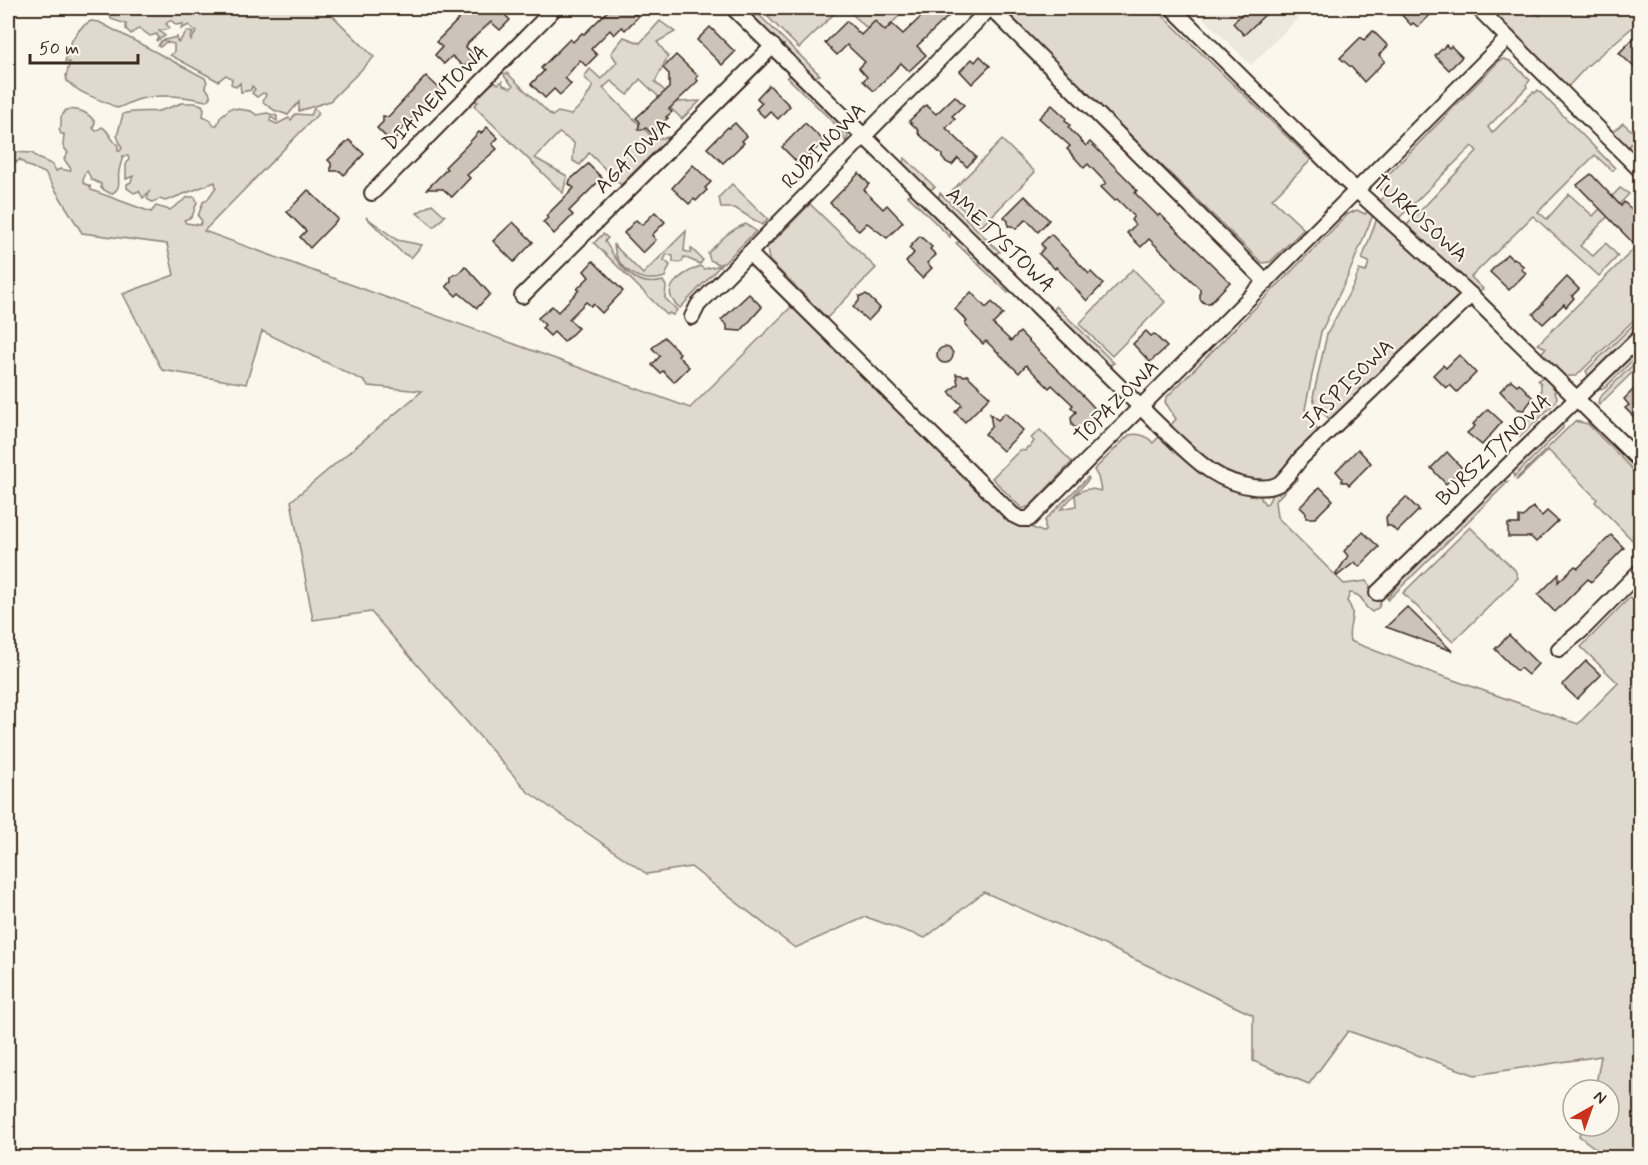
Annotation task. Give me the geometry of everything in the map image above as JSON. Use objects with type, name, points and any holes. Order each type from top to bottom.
[{"type":"street","name":"DIAMENTOWA","points":[[372,193],[555,8]]},
{"type":"street","name":"AMETYSTOWA","points":[[733,8],[1141,408],[1210,472],[1229,481],[1248,486]]},
{"type":"street","name":"RUBINOWA","points":[[692,317],[698,305],[991,8],[1266,282]]},
{"type":"street","name":"TURKUSOWA","points":[[1172,8],[1357,191],[1471,294],[1576,399],[1640,458]]},
{"type":"street","points":[[1478,8],[1641,170]]},
{"type":"street","name":"TOPAZOWA","points":[[749,253],[1018,518],[1026,519],[1032,517],[1508,38]]},
{"type":"street","name":"AGATOWA","points":[[522,296],[773,46]]},
{"type":"street","name":"JASPISOWA","points":[[1248,486],[1268,487],[1280,483],[1301,458],[1471,294]]},
{"type":"street","name":"BURSZTYNOWA","points":[[1377,593],[1641,337]]},
{"type":"street","points":[[1559,649],[1581,631],[1641,571]]},
{"type":"shaded area","points":[[101,8],[331,8],[328,11],[374,57],[330,101],[299,111],[299,102],[288,115],[274,110],[263,102],[266,94],[263,93],[257,97],[252,93],[255,89],[252,86],[251,90],[241,92],[240,83],[236,87],[231,84],[232,79],[226,75],[218,81],[170,55],[174,52],[174,44],[166,42],[158,46],[161,41],[177,37],[179,42],[187,31],[193,33],[191,40],[197,31],[189,25],[181,29],[183,24],[176,25],[169,21],[166,24],[168,29],[159,31],[165,36],[156,41],[157,34],[150,36],[139,28],[131,34],[126,29],[126,24],[111,19],[110,15],[104,14]]},
{"type":"shaded area","points":[[743,8],[752,8],[820,75],[814,77],[784,45],[782,46]]},
{"type":"shaded area","points":[[840,8],[799,48],[760,9]]},
{"type":"shaded area","points":[[846,8],[907,8],[877,38]]},
{"type":"shaded area","points":[[1010,8],[1155,8],[1311,160],[1272,199],[1304,229],[1270,262],[1262,263],[1069,75],[1011,16]]},
{"type":"shaded area","points":[[1193,8],[1308,8],[1251,65]]},
{"type":"shaded area","points":[[1484,8],[1525,8],[1540,16],[1546,8],[1640,8],[1640,21],[1586,67],[1565,90]]},
{"type":"shaded area","points":[[91,21],[99,22],[205,78],[207,82],[205,86],[210,98],[206,101],[179,97],[151,97],[117,108],[78,90],[67,81],[70,62],[65,62],[73,38],[85,24]]},
{"type":"shaded area","points":[[660,21],[675,32],[657,42],[668,56],[655,82],[677,102],[700,101],[682,119],[640,79],[628,95],[611,81],[603,88],[654,139],[669,137],[621,185],[589,153],[580,165],[573,161],[574,143],[559,133],[535,158],[567,176],[563,193],[474,106],[478,102],[474,101],[482,87],[502,81],[503,85],[511,88],[513,86],[505,77],[504,74],[507,73],[552,116],[558,112],[571,115],[583,103],[593,86],[584,77],[590,69],[601,79],[617,62],[611,53],[624,37],[640,43]]},
{"type":"shaded area","points":[[1500,60],[1510,61],[1530,80],[1527,87],[1488,127],[1492,133],[1533,92],[1538,90],[1615,168],[1612,171],[1595,155],[1538,212],[1547,219],[1569,194],[1593,216],[1620,188],[1629,194],[1580,246],[1593,256],[1606,243],[1618,256],[1599,276],[1533,216],[1471,277],[1483,289],[1477,294],[1404,228],[1477,151],[1472,146],[1396,221],[1377,204],[1385,196],[1379,188],[1381,182]]},
{"type":"shaded area","points":[[792,75],[845,127],[848,136],[846,143],[841,130],[787,77]]},
{"type":"shaded area","points":[[181,103],[195,103],[202,105],[203,116],[211,120],[213,125],[217,125],[221,116],[231,108],[251,111],[257,115],[267,113],[277,116],[277,121],[271,117],[270,121],[277,124],[289,118],[291,120],[295,114],[311,115],[314,108],[319,113],[204,231],[690,408],[793,305],[1018,525],[1045,531],[1045,520],[1088,477],[1089,479],[1061,509],[1076,506],[1075,495],[1081,491],[1090,489],[1101,491],[1094,470],[1129,435],[1142,436],[1153,443],[1160,436],[1260,492],[1265,504],[1268,503],[1273,492],[1295,476],[1298,478],[1275,501],[1277,517],[1344,584],[1366,581],[1381,600],[1379,607],[1372,612],[1360,597],[1350,593],[1347,601],[1352,612],[1350,641],[1578,724],[1618,683],[1581,647],[1630,597],[1640,607],[1640,1157],[1607,1157],[1582,1138],[1621,1138],[1621,1078],[1597,1078],[1601,1056],[1475,1075],[1348,1031],[1309,1084],[1253,1061],[1253,1015],[984,892],[925,938],[866,917],[795,948],[691,867],[647,874],[528,792],[371,612],[313,620],[291,501],[422,391],[368,386],[364,381],[262,331],[246,384],[162,370],[123,294],[174,275],[167,244],[82,233],[45,173],[26,165],[20,159],[16,163],[14,156],[11,156],[13,152],[32,153],[53,165],[56,171],[60,169],[70,171],[64,159],[68,153],[63,146],[64,134],[61,134],[59,129],[61,117],[66,110],[79,110],[86,113],[95,122],[93,128],[96,131],[102,127],[105,129],[118,145],[118,151],[122,148],[117,136],[123,114],[158,111]],"holes":[[[123,156],[128,156],[126,165],[126,179],[133,176],[127,188],[134,193],[139,191],[143,198],[149,192],[147,199],[152,202],[160,199],[165,201],[215,182],[216,187],[203,202],[198,216],[202,221],[200,225],[186,223],[184,220],[192,217],[197,202],[195,197],[188,197],[170,210],[156,206],[151,212],[91,190],[90,186],[83,183],[84,174],[87,171],[92,180],[101,184],[101,188],[111,194],[118,186]]]},
{"type":"shaded area","points":[[1623,123],[1638,136],[1629,146],[1625,147],[1612,133]]},
{"type":"shaded area","points":[[1002,140],[1035,172],[981,227],[948,195]]},
{"type":"shaded area","points":[[905,158],[935,187],[929,190],[902,164]]},
{"type":"shaded area","points":[[732,184],[768,219],[762,225],[735,208],[721,208],[719,197]]},
{"type":"shaded area","points":[[913,193],[951,232],[950,237],[907,195]]},
{"type":"shaded area","points":[[940,193],[1000,252],[994,254],[938,199]]},
{"type":"shaded area","points":[[432,204],[445,216],[434,227],[417,213]]},
{"type":"shaded area","points":[[810,204],[876,268],[827,318],[769,260],[767,248]]},
{"type":"shaded area","points":[[1357,210],[1365,214],[1368,211],[1373,215],[1347,278],[1321,332],[1305,409],[1313,419],[1319,435],[1275,479],[1260,481],[1242,479],[1210,467],[1170,426],[1176,419],[1165,402],[1166,398],[1348,214]]},
{"type":"shaded area","points":[[366,217],[397,240],[422,245],[411,258],[401,252]]},
{"type":"shaded area","points":[[1377,218],[1458,291],[1459,298],[1333,422],[1316,407],[1313,397],[1327,334],[1359,270],[1366,272],[1369,262],[1362,259]]},
{"type":"shaded area","points":[[746,224],[756,231],[724,263],[718,264],[710,260],[708,253],[717,244]]},
{"type":"shaded area","points":[[686,231],[684,251],[691,253],[691,248],[703,260],[700,264],[684,257],[682,262],[673,262],[673,256],[667,254],[664,260],[670,265],[665,277],[648,279],[639,277],[625,268],[616,254],[614,245],[643,274]]},
{"type":"shaded area","points":[[603,234],[608,238],[605,241],[615,258],[628,273],[643,281],[652,283],[663,281],[666,286],[665,298],[677,310],[673,315],[669,313],[667,315],[594,243]]},
{"type":"shaded area","points":[[961,241],[1010,289],[1008,293],[956,243]]},
{"type":"shaded area","points":[[1640,243],[1640,314],[1576,376],[1569,376],[1566,379],[1540,354],[1546,348],[1538,344]]},
{"type":"shaded area","points":[[721,265],[680,308],[673,301],[670,295],[671,288],[679,278],[700,266],[704,269]]},
{"type":"shaded area","points":[[1133,269],[1165,302],[1112,356],[1079,324]]},
{"type":"shaded area","points":[[1056,306],[1114,363],[1108,366],[1053,312]]},
{"type":"shaded area","points":[[1640,318],[1640,328],[1589,378],[1586,371]]},
{"type":"shaded area","points":[[1640,347],[1640,353],[1605,388],[1601,389],[1599,387]]},
{"type":"shaded area","points":[[1640,358],[1640,365],[1599,405],[1599,398]]},
{"type":"shaded area","points":[[1544,376],[1557,388],[1554,392],[1557,396],[1556,402],[1520,437],[1520,434],[1516,433],[1541,408],[1541,384],[1538,380]]},
{"type":"shaded area","points":[[1563,421],[1563,428],[1514,477],[1513,470]]},
{"type":"shaded area","points":[[1575,421],[1588,424],[1640,477],[1640,548],[1595,502],[1597,499],[1548,450],[1516,479]]},
{"type":"shaded area","points":[[1040,430],[1072,462],[1030,506],[1022,509],[992,478],[1020,450],[1025,451],[1027,447],[1030,447],[1034,441],[1031,438]]},
{"type":"shaded area","points":[[1504,481],[1508,482],[1388,600],[1387,598],[1417,563]]},
{"type":"shaded area","points":[[1470,527],[1515,570],[1518,578],[1453,642],[1403,593]]},
{"type":"building","points":[[470,8],[498,8],[510,20],[500,30],[491,22],[468,43],[466,47],[475,56],[464,67],[452,56],[444,64],[435,55],[442,47],[436,42]]},
{"type":"building","points":[[611,8],[629,8],[638,17],[625,30],[622,27],[614,35],[610,30],[591,49],[597,55],[586,66],[580,60],[565,78],[571,84],[560,95],[554,89],[545,98],[531,84],[544,71],[541,68],[570,39],[573,42],[582,33],[584,34]]},
{"type":"building","points":[[935,8],[957,8],[917,46],[926,55],[909,71],[901,63],[874,91],[863,81],[867,77],[859,68],[865,62],[847,45],[837,55],[825,43],[847,21],[861,35],[875,21],[885,31],[892,24],[903,34],[924,14],[926,16]]},
{"type":"building","points":[[1248,8],[1272,8],[1244,35],[1233,23]]},
{"type":"building","points":[[1395,8],[1426,8],[1432,13],[1418,27],[1413,23],[1411,25]]},
{"type":"building","points":[[710,27],[735,52],[722,65],[697,40]]},
{"type":"building","points":[[1373,31],[1388,46],[1379,55],[1385,61],[1364,82],[1340,58],[1361,37],[1364,40]]},
{"type":"building","points":[[1641,31],[1641,62],[1635,68],[1619,53]]},
{"type":"building","points":[[1446,45],[1449,48],[1451,46],[1462,57],[1449,70],[1435,56]]},
{"type":"building","points":[[676,55],[698,76],[696,78],[698,81],[669,109],[672,112],[666,117],[668,118],[652,134],[646,128],[638,130],[640,122],[636,118],[669,88],[669,74],[663,68]]},
{"type":"building","points":[[980,56],[990,66],[972,84],[960,71],[972,59],[975,62]]},
{"type":"building","points":[[426,76],[441,90],[397,134],[397,138],[390,141],[377,128],[383,122],[383,116],[388,117]]},
{"type":"building","points":[[769,85],[790,106],[778,119],[770,111],[764,117],[756,109],[762,103],[757,98]]},
{"type":"building","points":[[955,96],[964,105],[952,116],[955,119],[946,128],[976,157],[967,167],[958,158],[952,165],[946,162],[909,121],[926,105],[936,114]]},
{"type":"building","points":[[1052,105],[1066,118],[1065,120],[1070,125],[1068,127],[1086,146],[1090,142],[1132,184],[1137,191],[1135,193],[1158,216],[1160,214],[1230,282],[1210,303],[1204,303],[1200,299],[1200,289],[1149,239],[1141,247],[1127,233],[1135,225],[1131,220],[1134,216],[1101,187],[1106,183],[1088,164],[1084,168],[1067,149],[1070,146],[1039,118]]},
{"type":"building","points":[[735,123],[747,136],[742,141],[744,143],[723,163],[707,148]]},
{"type":"building","points":[[805,123],[824,141],[800,165],[782,147]]},
{"type":"building","points":[[487,127],[498,138],[492,144],[497,149],[467,175],[470,178],[452,197],[443,189],[427,189],[447,169],[445,167],[479,132],[481,133]]},
{"type":"building","points":[[349,140],[364,154],[344,175],[340,171],[331,171],[331,163],[328,160]]},
{"type":"building","points":[[588,164],[602,178],[569,211],[573,215],[554,234],[543,222],[548,218],[546,216],[574,188],[569,184],[570,180]]},
{"type":"building","points":[[693,165],[711,182],[705,188],[707,190],[696,201],[694,199],[689,204],[672,188]]},
{"type":"building","points":[[859,173],[869,184],[864,190],[883,209],[887,205],[903,222],[887,238],[867,223],[859,231],[830,203]]},
{"type":"building","points":[[1591,174],[1621,206],[1624,202],[1641,218],[1641,235],[1633,243],[1577,185]]},
{"type":"building","points":[[308,190],[338,219],[310,248],[300,237],[306,231],[287,212]]},
{"type":"building","points":[[1025,196],[1049,220],[1038,232],[1026,219],[1016,229],[1008,226],[1008,221],[1004,217]]},
{"type":"building","points":[[655,212],[665,222],[652,235],[656,240],[643,253],[624,233],[636,220],[642,225]]},
{"type":"building","points":[[513,222],[533,242],[514,262],[493,241]]},
{"type":"building","points":[[1051,234],[1089,274],[1091,272],[1103,284],[1087,301],[1056,267],[1055,269],[1039,254],[1044,248],[1041,244]]},
{"type":"building","points":[[920,236],[932,247],[930,249],[936,255],[927,263],[932,268],[922,278],[906,262],[914,253],[909,248]]},
{"type":"building","points":[[1507,254],[1524,267],[1521,269],[1526,273],[1509,290],[1490,272]]},
{"type":"building","points":[[593,261],[623,291],[602,313],[593,304],[591,306],[586,302],[569,319],[578,328],[564,342],[554,332],[550,336],[542,328],[545,325],[538,318],[552,306],[558,312],[589,277],[584,271]]},
{"type":"building","points":[[465,266],[490,294],[477,308],[459,293],[456,296],[446,286],[451,281],[451,277],[458,274]]},
{"type":"building","points":[[1567,277],[1579,289],[1566,307],[1564,304],[1543,324],[1533,314]]},
{"type":"building","points":[[971,292],[986,308],[992,302],[1003,314],[993,324],[1011,341],[1020,332],[1089,402],[1099,413],[1094,418],[1095,425],[1089,424],[1083,429],[1076,428],[1072,425],[1071,417],[1076,412],[1071,407],[1073,405],[1052,385],[1049,388],[1026,365],[1019,373],[986,341],[983,344],[973,334],[965,324],[967,321],[955,309]]},
{"type":"building","points":[[749,294],[762,307],[741,331],[727,330],[727,325],[721,320]]},
{"type":"building","points":[[866,294],[880,308],[868,321],[853,307],[859,301],[859,296]]},
{"type":"building","points":[[1146,331],[1151,336],[1154,334],[1167,347],[1150,362],[1133,344]]},
{"type":"building","points":[[664,337],[680,353],[678,356],[689,367],[674,382],[663,371],[660,373],[652,365],[660,356],[652,348]]},
{"type":"building","points":[[942,347],[948,347],[953,355],[951,361],[942,363],[937,358],[937,352]]},
{"type":"building","points":[[1459,355],[1476,373],[1457,392],[1450,385],[1446,388],[1433,375],[1443,365],[1446,368]]},
{"type":"building","points":[[956,374],[967,375],[990,397],[965,422],[955,412],[962,405],[949,392],[958,384]]},
{"type":"building","points":[[1511,380],[1517,385],[1519,383],[1533,398],[1524,410],[1517,409],[1500,391]]},
{"type":"building","points":[[1633,390],[1638,396],[1641,394],[1641,424],[1625,408],[1629,405],[1624,399]]},
{"type":"building","points":[[1488,409],[1502,422],[1482,445],[1467,433]]},
{"type":"building","points":[[1005,413],[1023,430],[1003,451],[985,434],[992,426],[990,414],[998,420]]},
{"type":"building","points":[[1358,449],[1371,463],[1349,485],[1347,482],[1342,482],[1342,478],[1336,471]]},
{"type":"building","points":[[1447,452],[1462,468],[1446,484],[1431,468]]},
{"type":"building","points":[[1320,487],[1333,500],[1315,518],[1306,518],[1306,513],[1300,507]]},
{"type":"building","points":[[1406,497],[1419,510],[1397,532],[1391,526],[1387,526],[1386,517]]},
{"type":"building","points":[[1533,507],[1542,516],[1547,511],[1558,521],[1536,542],[1531,537],[1508,537],[1508,524],[1519,524],[1519,517],[1523,517]]},
{"type":"building","points":[[1363,532],[1379,547],[1359,567],[1355,562],[1337,576],[1336,574],[1348,556],[1344,551]]},
{"type":"building","points":[[1611,535],[1624,548],[1591,582],[1588,579],[1555,612],[1538,595],[1559,574],[1558,582],[1575,566],[1578,568]]},
{"type":"building","points":[[1407,607],[1452,651],[1386,627]]},
{"type":"building","points":[[1509,635],[1538,664],[1528,675],[1520,668],[1517,671],[1495,649]]},
{"type":"building","points":[[1586,661],[1601,675],[1577,699],[1562,685]]}]
